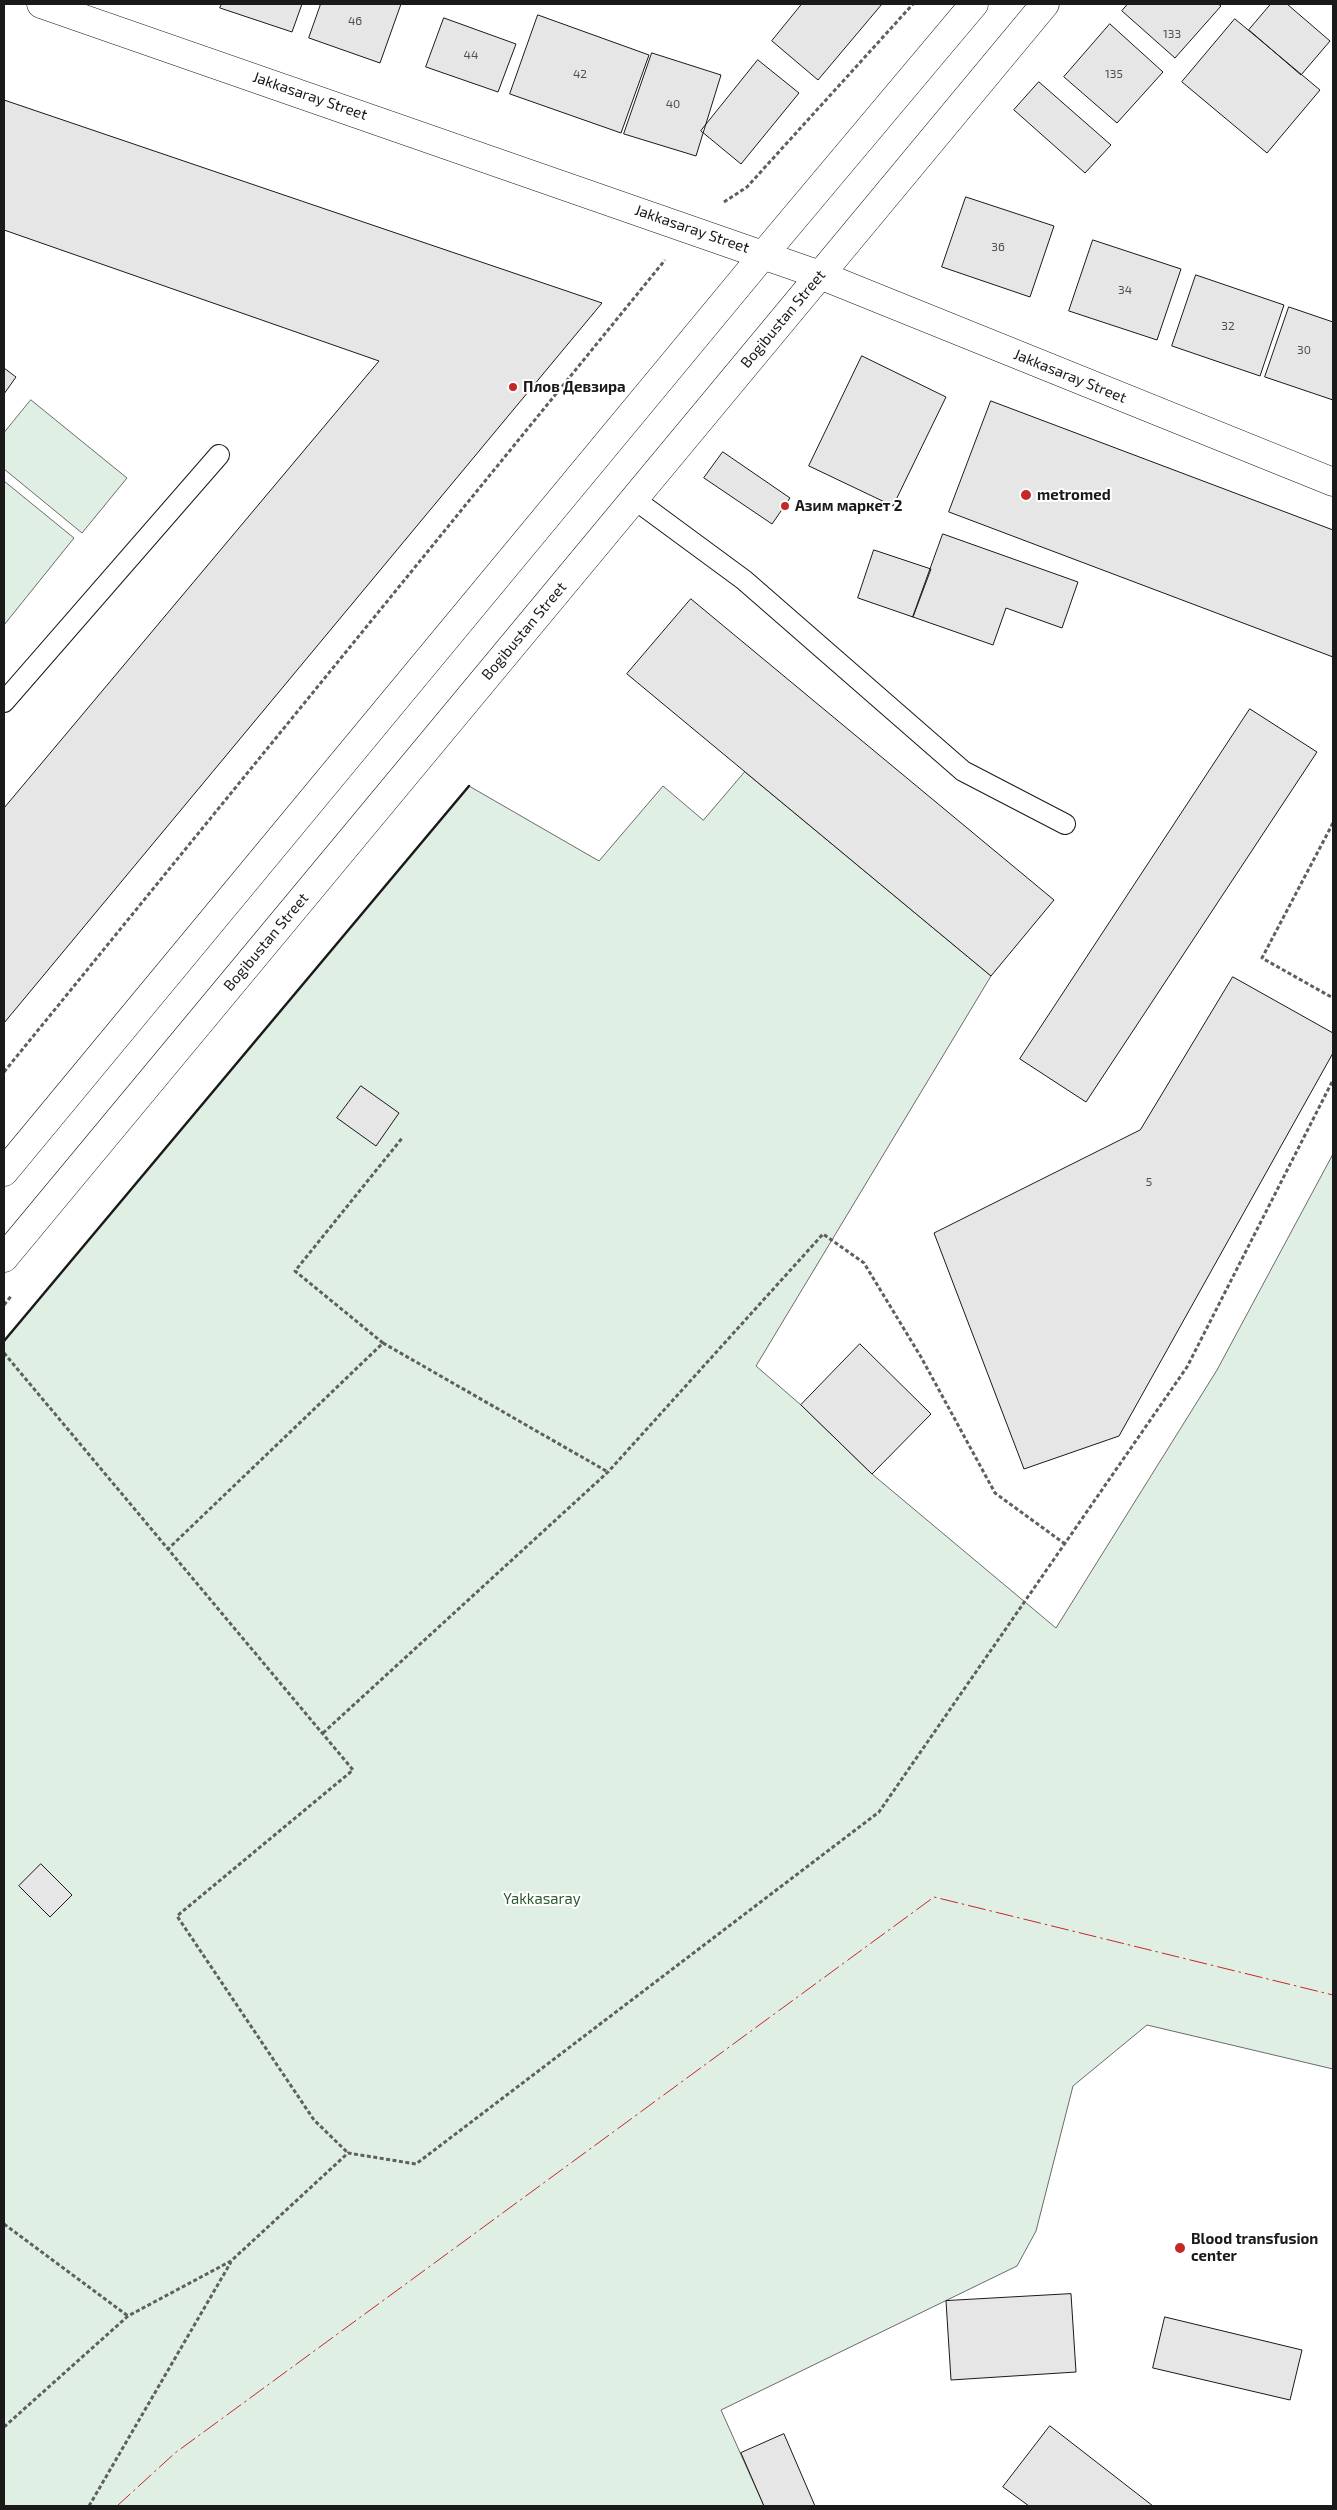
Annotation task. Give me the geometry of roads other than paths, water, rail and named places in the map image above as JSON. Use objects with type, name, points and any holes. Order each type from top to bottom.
[{"type":"street","name":"Jakkasaray Street","points":[[42,4],[764,254],[1333,482]]},
{"type":"street","points":[[4,1172],[764,254],[974,4]]},
{"type":"street","name":"Bogibustan Street","points":[[4,1258],[1045,4]]},
{"type":"lane","points":[[4,702],[219,455]]},
{"type":"lane","points":[[634,499],[744,580],[964,772],[1065,824]]},
{"type":"place","name":"Плов Девзира","points":[[513,387]]},
{"type":"place","name":"metromed","points":[[1026,495]]},
{"type":"place","name":"Азим маркет 2","points":[[785,506]]},
{"type":"place","name":"Blood transfusion center","points":[[1180,2248]]},
{"type":"park label","name":"Yakkasaray","points":[[542,1899]]}]
